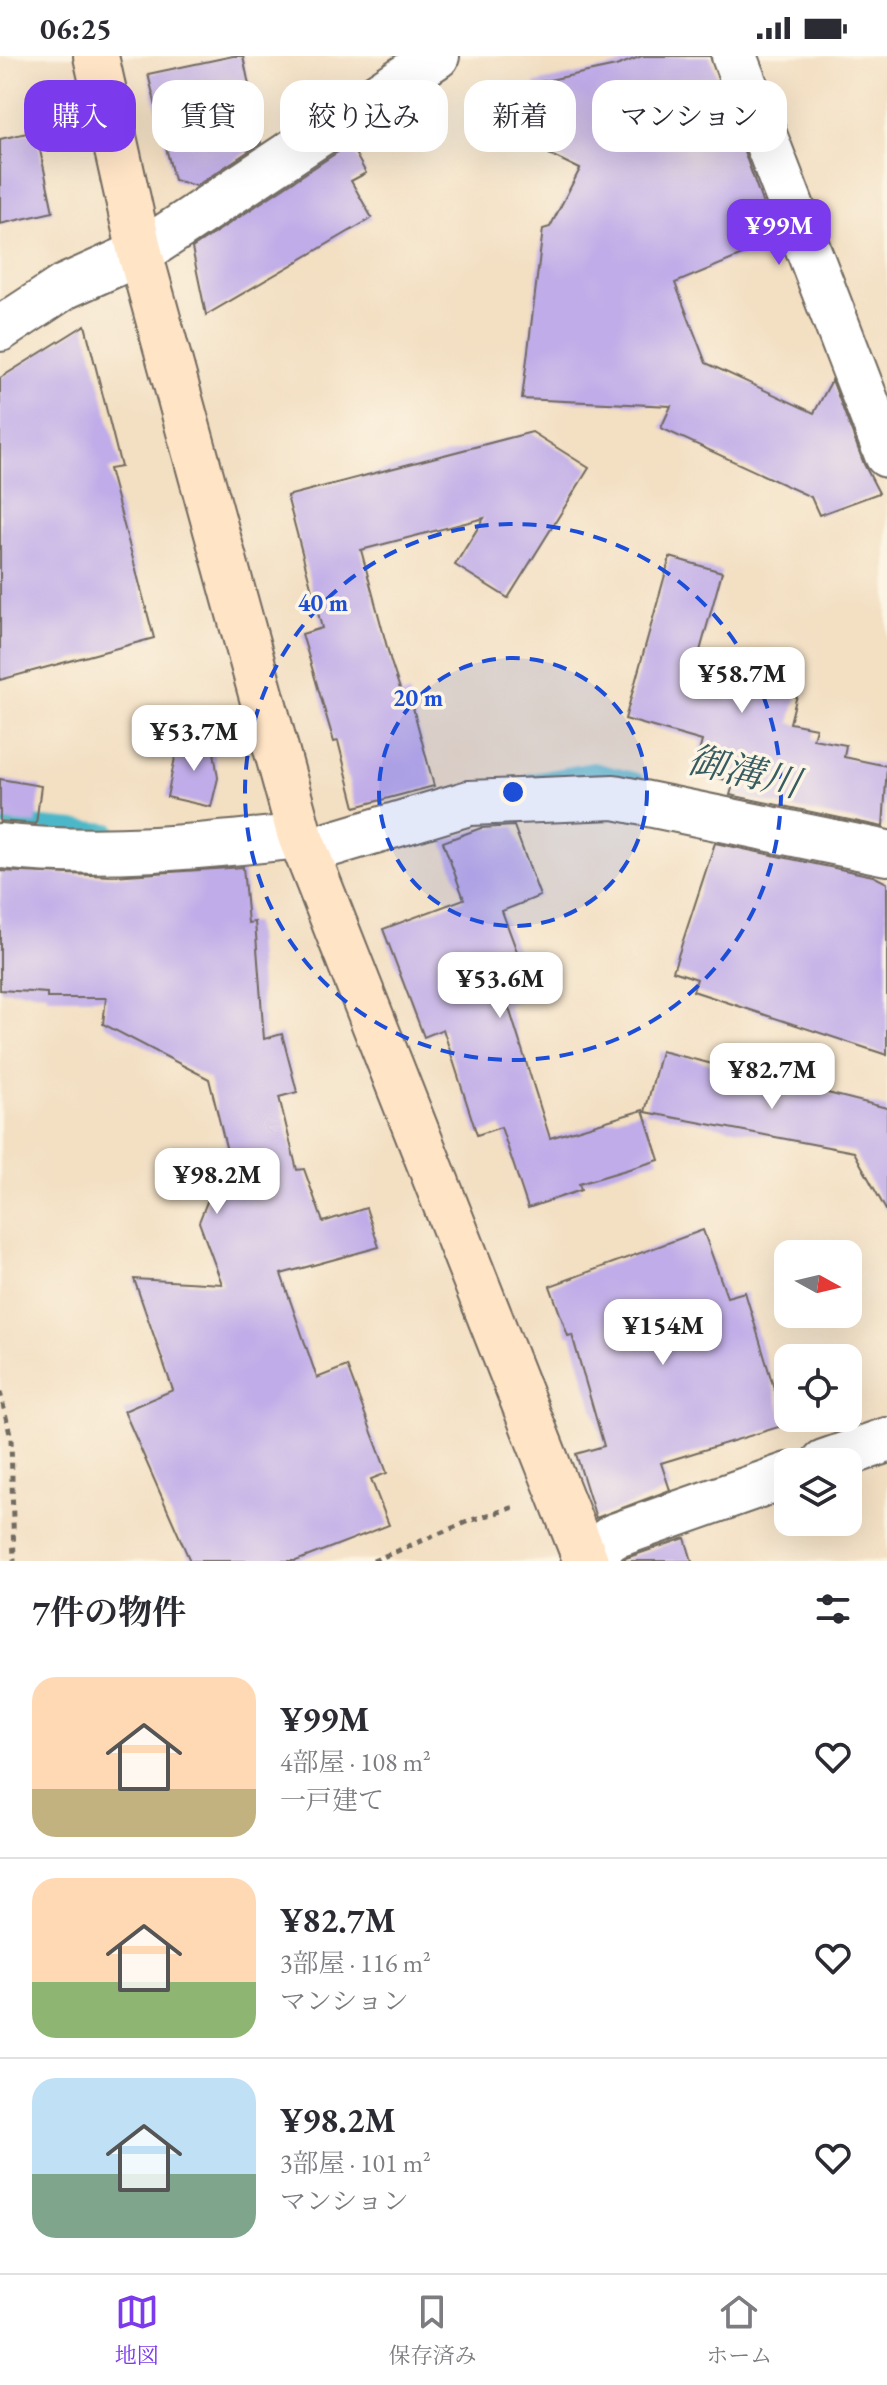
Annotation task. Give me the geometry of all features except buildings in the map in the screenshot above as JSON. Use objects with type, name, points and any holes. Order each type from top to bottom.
[{"type":"street","points":[[96,56],[140,253],[304,844],[586,1559],[614,1536],[774,1480]]},
{"type":"street","points":[[0,329],[64,287],[140,253],[437,56]]},
{"type":"street","points":[[734,56],[887,455]]},
{"type":"street","points":[[0,846],[46,851],[304,844],[469,803],[614,797],[887,853]]},
{"type":"street","points":[[862,1449],[887,1440]]},
{"type":"path","points":[[0,1392],[11,1438],[14,1561]]},
{"type":"path","points":[[373,1561],[472,1520],[562,1494]]},
{"type":"waterway","name":"御溝川","points":[[529,781],[594,769],[637,780]]},
{"type":"waterway","name":"御溝川","points":[[0,820],[109,830]]}]
